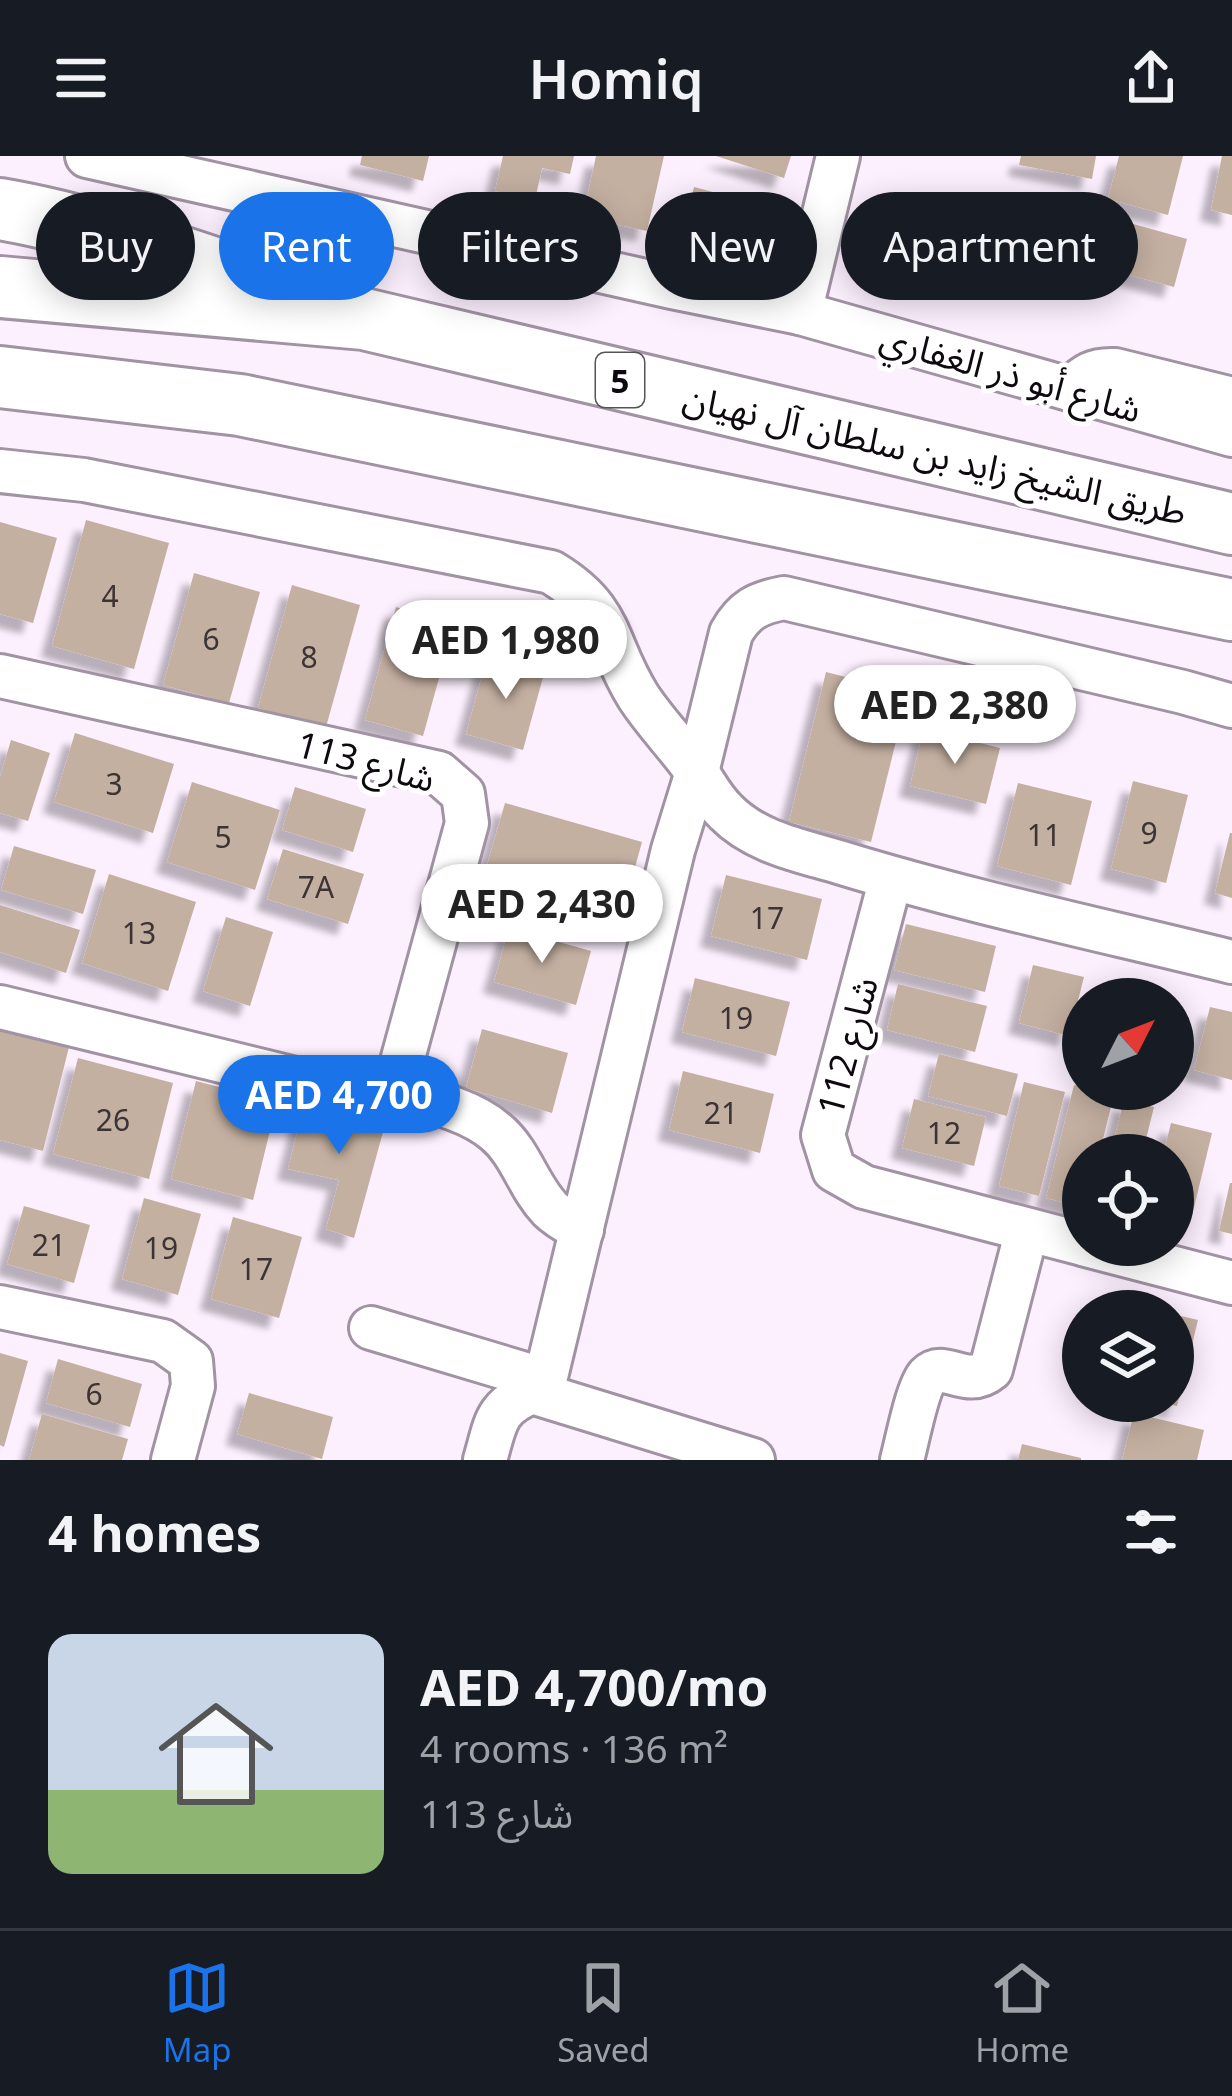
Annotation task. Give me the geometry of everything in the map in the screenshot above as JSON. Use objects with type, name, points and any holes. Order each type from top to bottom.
[{"type":"highway","points":[[0,209],[49,218],[175,255],[364,319]]},
{"type":"highway","name":"طريق الشيخ زايد بن سلطان آل نهيان","points":[[0,286],[364,319],[1232,524]]},
{"type":"highway","points":[[0,377],[240,405],[1232,610]]},
{"type":"highway","points":[[0,405],[240,405]]},
{"type":"highway","points":[[1066,486],[1232,489]]},
{"type":"highway","points":[[1167,597],[1232,622]]},
{"type":"street","name":"شارع أبو ذر الغفاري","points":[[87,156],[800,313],[1232,435]]},
{"type":"street","points":[[800,313],[838,156]]},
{"type":"street","points":[[1070,389],[1089,372],[1115,370],[1232,399]]},
{"type":"street","points":[[0,471],[84,480],[551,572],[576,587],[596,608],[638,696],[728,816],[750,831],[891,878],[1232,962]]},
{"type":"street","points":[[543,1387],[674,850],[731,633],[742,614],[761,602],[784,598],[1232,706]]},
{"type":"street","name":"شارع 113","points":[[0,676],[439,773],[463,794],[467,823],[400,1069],[381,1088]]},
{"type":"street","name":"شارع 112","points":[[891,878],[823,1135],[834,1170],[864,1187],[1062,1239]]},
{"type":"street","points":[[0,1007],[361,1095],[381,1088],[467,1114],[496,1131],[523,1162],[553,1213],[582,1230]]},
{"type":"street","points":[[902,1460],[930,1374],[940,1370],[974,1378],[991,1369],[1027,1230]]},
{"type":"street","name":"شارع 112","points":[[1166,1266],[1232,1283]]},
{"type":"street","points":[[0,1307],[163,1341],[191,1360],[193,1386],[173,1460]]},
{"type":"street","points":[[371,1328],[753,1460]]},
{"type":"street","points":[[485,1460],[496,1420],[511,1401],[543,1387]]},
{"type":"building","points":[[362,156],[429,156],[423,181],[360,165]]},
{"type":"building","points":[[503,156],[574,156],[570,174],[542,168],[537,192],[495,191]]},
{"type":"building","points":[[596,156],[664,156],[656,192],[645,192],[645,231],[621,225],[621,192],[588,192]]},
{"type":"building","points":[[716,156],[791,156],[784,178]]},
{"type":"building","points":[[1021,156],[1096,156],[1092,179],[1019,165]]},
{"type":"building","points":[[1119,156],[1183,156],[1168,215],[1138,207],[1138,192],[1110,192]]},
{"type":"building","points":[[1222,156],[1232,156],[1232,215],[1211,210]]},
{"type":"building","points":[[1138,225],[1187,239],[1174,287],[1138,277]]},
{"type":"building","points":[[86,520],[169,543],[134,669],[52,646]]},
{"type":"building","points":[[0,522],[57,538],[33,623],[0,614]]},
{"type":"building","points":[[194,573],[260,592],[229,703],[163,685]]},
{"type":"building","points":[[292,585],[360,605],[326,727],[258,708]]},
{"type":"building","points":[[396,607],[454,624],[423,736],[365,720]]},
{"type":"building","points":[[488,654],[545,670],[523,750],[466,734]]},
{"type":"building","points":[[826,672],[908,693],[871,842],[789,822]]},
{"type":"building","points":[[924,729],[1000,748],[986,804],[910,786]]},
{"type":"building","points":[[75,733],[174,764],[153,833],[54,802]]},
{"type":"building","points":[[11,740],[50,753],[28,821],[0,813],[0,777]]},
{"type":"building","points":[[1133,781],[1188,795],[1166,883],[1111,869]]},
{"type":"building","points":[[192,782],[280,810],[255,890],[167,862]]},
{"type":"building","points":[[1018,783],[1092,801],[1071,885],[997,866]]},
{"type":"building","points":[[295,787],[366,809],[353,852],[282,830]]},
{"type":"building","points":[[505,803],[642,842],[621,918],[483,879]]},
{"type":"building","points":[[1232,833],[1232,898],[1215,893]]},
{"type":"building","points":[[14,846],[96,870],[83,914],[1,890]]},
{"type":"building","points":[[283,849],[364,874],[348,924],[267,899]]},
{"type":"building","points":[[109,874],[196,902],[168,991],[82,963]]},
{"type":"building","points":[[726,875],[822,899],[807,960],[711,936]]},
{"type":"building","points":[[0,905],[80,930],[66,973],[0,952]]},
{"type":"building","points":[[226,917],[273,932],[250,1006],[203,991]]},
{"type":"building","points":[[906,924],[996,946],[985,992],[894,970]]},
{"type":"building","points":[[509,928],[591,951],[576,1005],[494,982]]},
{"type":"building","points":[[1033,965],[1084,977],[1062,978],[1062,1034],[1019,1023]]},
{"type":"building","points":[[695,978],[790,1002],[776,1056],[682,1032]]},
{"type":"building","points":[[898,984],[987,1006],[975,1052],[887,1030]]},
{"type":"building","points":[[1210,1007],[1232,1012],[1232,1080],[1194,1070]]},
{"type":"building","points":[[0,1021],[71,1039],[43,1151],[0,1140]]},
{"type":"building","points":[[482,1029],[568,1053],[552,1113],[466,1088]]},
{"type":"building","points":[[939,1054],[1018,1074],[1007,1116],[928,1096]]},
{"type":"building","points":[[78,1058],[173,1083],[149,1179],[53,1154]]},
{"type":"building","points":[[683,1071],[774,1094],[760,1153],[669,1130]]},
{"type":"building","points":[[196,1081],[277,1102],[253,1200],[171,1179]]},
{"type":"building","points":[[1024,1082],[1062,1091],[1039,1196],[999,1186]]},
{"type":"building","points":[[306,1098],[386,1121],[354,1238],[326,1229],[339,1180],[288,1169]]},
{"type":"building","points":[[914,1099],[986,1117],[974,1166],[902,1148]]},
{"type":"building","points":[[1068,1110],[1110,1110],[1104,1134],[1062,1134],[1062,1202],[1046,1198]]},
{"type":"building","points":[[1121,1110],[1153,1110],[1147,1134],[1115,1134]]},
{"type":"building","points":[[1171,1123],[1212,1133],[1194,1207],[1194,1134],[1168,1134]]},
{"type":"building","points":[[1232,1183],[1232,1234],[1219,1231]]},
{"type":"building","points":[[144,1198],[201,1214],[178,1295],[122,1279]]},
{"type":"building","points":[[24,1206],[90,1225],[74,1283],[7,1264]]},
{"type":"building","points":[[233,1217],[302,1237],[279,1318],[211,1299]]},
{"type":"building","points":[[0,1353],[28,1361],[4,1447],[0,1445]]},
{"type":"building","points":[[58,1359],[142,1384],[130,1427],[46,1403]]},
{"type":"building","points":[[249,1393],[333,1417],[322,1459],[237,1434]]},
{"type":"building","points":[[42,1414],[128,1439],[122,1460],[29,1460]]},
{"type":"building","points":[[1132,1422],[1171,1422],[1204,1430],[1197,1460],[1122,1460]]},
{"type":"building","points":[[1022,1444],[1081,1458],[1081,1460],[1018,1460]]}]
